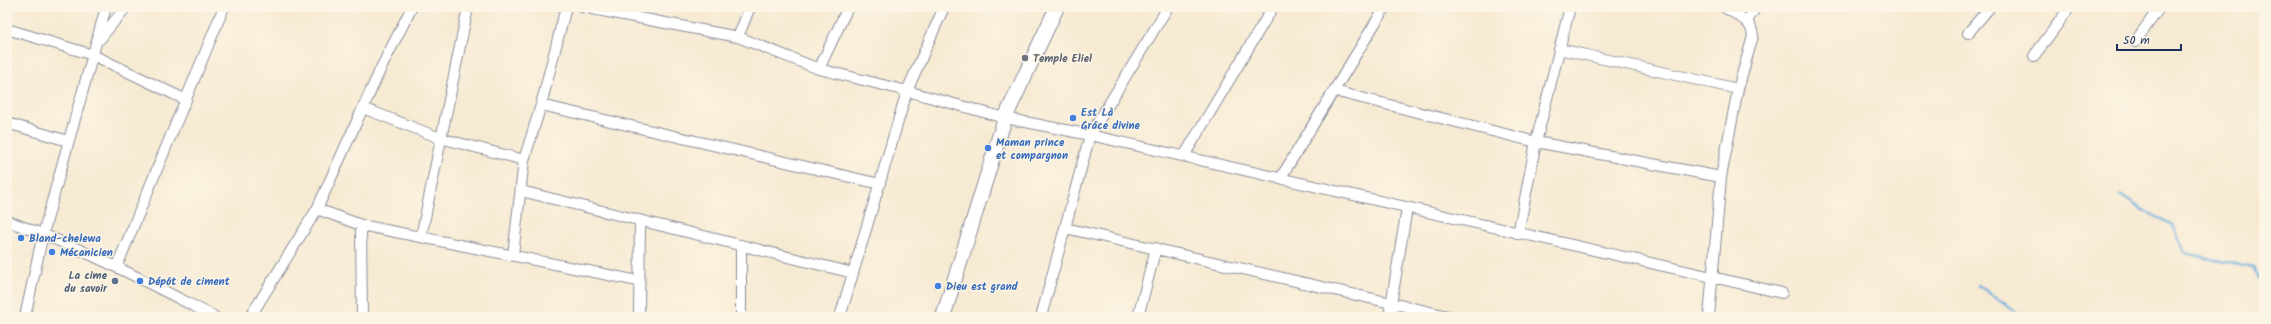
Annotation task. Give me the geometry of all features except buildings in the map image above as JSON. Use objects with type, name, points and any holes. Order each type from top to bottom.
[{"type":"street","points":[[25,317],[44,234],[68,142],[106,7]]},
{"type":"street","points":[[97,42],[126,7]]},
{"type":"street","points":[[117,266],[224,7]]},
{"type":"street","points":[[250,317],[317,209],[363,108],[412,7]]},
{"type":"street","points":[[422,237],[440,138],[468,7]]},
{"type":"street","points":[[513,255],[524,160],[541,105],[566,7]]},
{"type":"street","points":[[583,7],[610,9],[738,37],[819,69],[907,90],[1005,118],[1090,134],[1711,279],[1782,293]]},
{"type":"street","points":[[738,37],[750,7]]},
{"type":"street","points":[[819,69],[848,7]]},
{"type":"street","points":[[840,317],[907,90],[944,7]]},
{"type":"street","points":[[943,317],[1005,118],[1057,7]]},
{"type":"street","points":[[1041,317],[1090,134],[1168,7]]},
{"type":"street","points":[[1184,156],[1273,7]]},
{"type":"street","points":[[1280,179],[1385,7]]},
{"type":"street","points":[[1518,234],[1536,142],[1570,7]]},
{"type":"street","points":[[1709,317],[1711,279],[1721,177],[1738,89],[1753,36],[1752,28],[1747,21],[1724,7]]},
{"type":"street","points":[[1747,21],[1756,7]]},
{"type":"street","points":[[1968,33],[1990,7]]},
{"type":"street","points":[[2034,56],[2070,7]]},
{"type":"street","points":[[2135,42],[2160,7]]},
{"type":"street","points":[[7,29],[93,54],[186,100]]},
{"type":"street","points":[[1559,50],[1738,89]]},
{"type":"street","points":[[1334,91],[1536,142],[1721,177]]},
{"type":"street","points":[[541,105],[880,184]]},
{"type":"street","points":[[363,108],[440,138],[524,160]]},
{"type":"street","points":[[7,123],[68,142]]},
{"type":"street","points":[[521,190],[853,273]]},
{"type":"street","points":[[1389,317],[1407,208]]},
{"type":"street","points":[[317,209],[361,224],[638,281]]},
{"type":"street","points":[[639,317],[638,281],[640,220]]},
{"type":"street","points":[[7,221],[44,234],[117,266],[215,317]]},
{"type":"street","points":[[361,224],[362,317]]},
{"type":"street","points":[[1065,228],[1452,317]]},
{"type":"street","points":[[741,245],[741,317]]},
{"type":"street","points":[[1138,317],[1156,248]]},
{"type":"waterway","points":[[2120,195],[2141,209],[2173,225],[2185,253],[2253,268],[2264,287]]},
{"type":"waterway","points":[[1978,285],[2023,317]]},
{"type":"place","name":"Temple Eliel","points":[[1025,58]]},
{"type":"place","name":"Est Là Grâce divine","points":[[1073,118]]},
{"type":"place","name":"Maman prince et compargnon","points":[[988,148]]},
{"type":"place","name":"Bland-chelewa","points":[[21,238]]},
{"type":"place","name":"Mécanicien","points":[[52,252]]},
{"type":"place","name":"La cime du savoir","points":[[115,281]]},
{"type":"place","name":"Dépôt de ciment","points":[[140,281]]},
{"type":"place","name":"Dieu est grand","points":[[938,286]]}]
